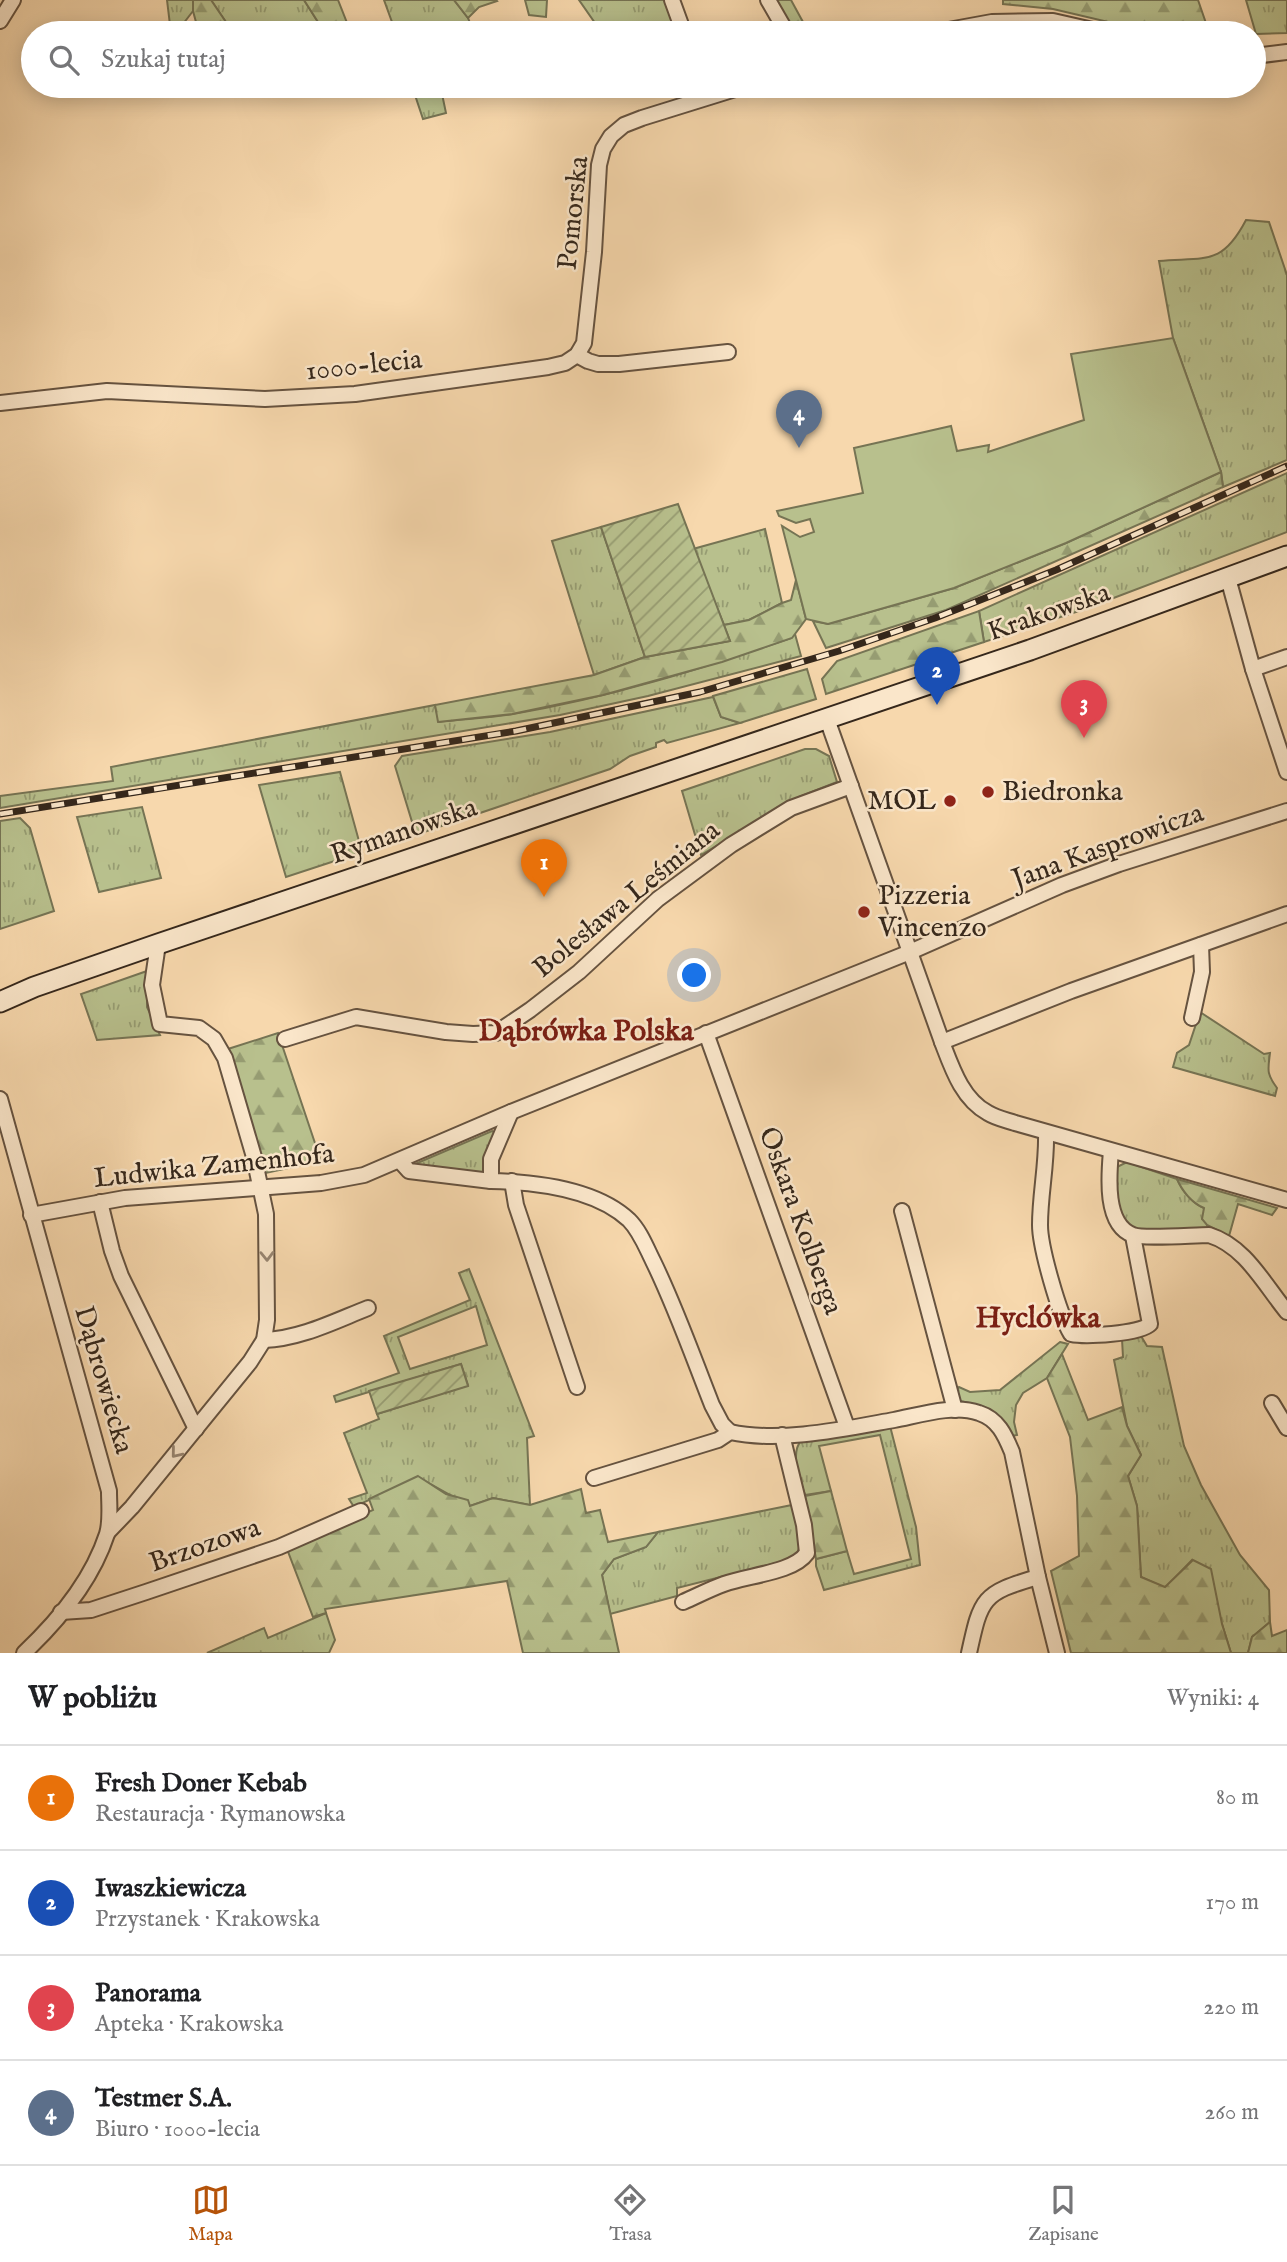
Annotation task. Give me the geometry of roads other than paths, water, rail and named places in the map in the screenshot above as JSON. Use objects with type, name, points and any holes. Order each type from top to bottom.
[{"type":"main road","name":"Krakowska","points":[[827,719],[1115,620],[1287,556]]},
{"type":"main road","name":"Rymanowska","points":[[0,1002],[34,987],[158,944],[827,719]]},
{"type":"street","points":[[0,21],[13,0]]},
{"type":"street","points":[[672,0],[680,21]]},
{"type":"street","points":[[768,0],[780,21]]},
{"type":"street","points":[[1266,55],[1287,52]]},
{"type":"street","name":"Pomorska","points":[[577,355],[584,343],[598,175],[603,149],[611,136],[624,125],[689,98]]},
{"type":"street","points":[[577,355],[587,361],[619,364],[728,352]]},
{"type":"street","name":"1000-lecia","points":[[0,403],[107,391],[265,399],[313,398],[537,369],[565,363],[577,355]]},
{"type":"street","points":[[1228,578],[1287,772]]},
{"type":"street","points":[[1254,668],[1287,657]]},
{"type":"street","points":[[827,719],[942,1042],[962,1088],[972,1100],[987,1113],[1046,1133],[1287,1200]]},
{"type":"street","name":"Bolesława Leśmiana","points":[[285,1039],[356,1017],[446,1032],[496,1033],[579,972],[674,886],[731,845],[791,808],[851,786]]},
{"type":"street","name":"Jana Kasprowicza","points":[[706,1032],[910,952],[1062,885],[1119,864],[1287,811]]},
{"type":"street","points":[[942,1042],[1071,991],[1287,914]]},
{"type":"street","points":[[108,1532],[132,1507],[250,1362],[264,1340],[267,1320],[268,1251],[262,1188],[225,1058],[219,1047],[200,1028],[159,1024],[152,985],[158,944]]},
{"type":"street","points":[[1192,1018],[1202,972],[1200,945]]},
{"type":"street","name":"Ludwika Zamenhofa","points":[[31,1215],[100,1202],[209,1190],[321,1183],[363,1175],[706,1032]]},
{"type":"street","name":"Oskara Kolberga","points":[[706,1032],[847,1427]]},
{"type":"street","name":"Dąbrowiecka","points":[[0,1099],[109,1491],[108,1532],[92,1567],[61,1612],[23,1653]]},
{"type":"street","points":[[491,1181],[491,1159],[511,1112]]},
{"type":"street","points":[[1046,1133],[1047,1153],[1040,1227],[1046,1259],[1071,1334],[1126,1332],[1146,1328],[1150,1324],[1133,1236]]},
{"type":"street","points":[[1111,1151],[1108,1182],[1111,1206],[1121,1228],[1133,1236],[1209,1235],[1219,1238],[1238,1251],[1287,1312]]},
{"type":"street","points":[[400,1161],[409,1171],[512,1181],[572,1192],[606,1205],[630,1221],[643,1240],[664,1283],[712,1405],[722,1424],[730,1432],[807,1435],[955,1410],[978,1412],[993,1420],[1005,1434],[1012,1452],[1038,1577],[1058,1653]]},
{"type":"street","points":[[512,1181],[516,1205],[577,1387]]},
{"type":"street","points":[[100,1202],[121,1276],[196,1429]]},
{"type":"street","points":[[902,1211],[955,1410]]},
{"type":"street","points":[[264,1340],[281,1339],[307,1332],[368,1308]]},
{"type":"street","points":[[1272,1403],[1287,1428]]},
{"type":"street","points":[[594,1478],[718,1440],[730,1432]]},
{"type":"street","points":[[683,1602],[726,1583],[786,1568],[801,1561],[807,1553],[804,1525],[782,1435]]},
{"type":"street","name":"Brzozowa","points":[[61,1612],[91,1610],[146,1592],[279,1547],[361,1511]]},
{"type":"street","points":[[969,1653],[983,1603],[992,1593],[1038,1577]]},
{"type":"street","points":[[40,1637],[42,1653]]},
{"type":"railway","points":[[0,814],[516,731],[700,692],[839,651],[935,618],[1056,570],[1287,466]]},
{"type":"place","name":"Testmer S.A.","points":[[799,448]]},
{"type":"place","name":"Iwaszkiewicza","points":[[937,705]]},
{"type":"place","name":"Panorama","points":[[1084,738]]},
{"type":"place","name":"Biedronka","points":[[988,792]]},
{"type":"place","name":"MOL","points":[[950,801]]},
{"type":"place","name":"Fresh Doner Kebab","points":[[544,897]]},
{"type":"place","name":"Pizzeria Vincenzo","points":[[864,912]]},
{"type":"district","name":"Dąbrówka Polska","points":[[586,1032]]},
{"type":"district","name":"Hyclówka","points":[[1038,1319]]}]
